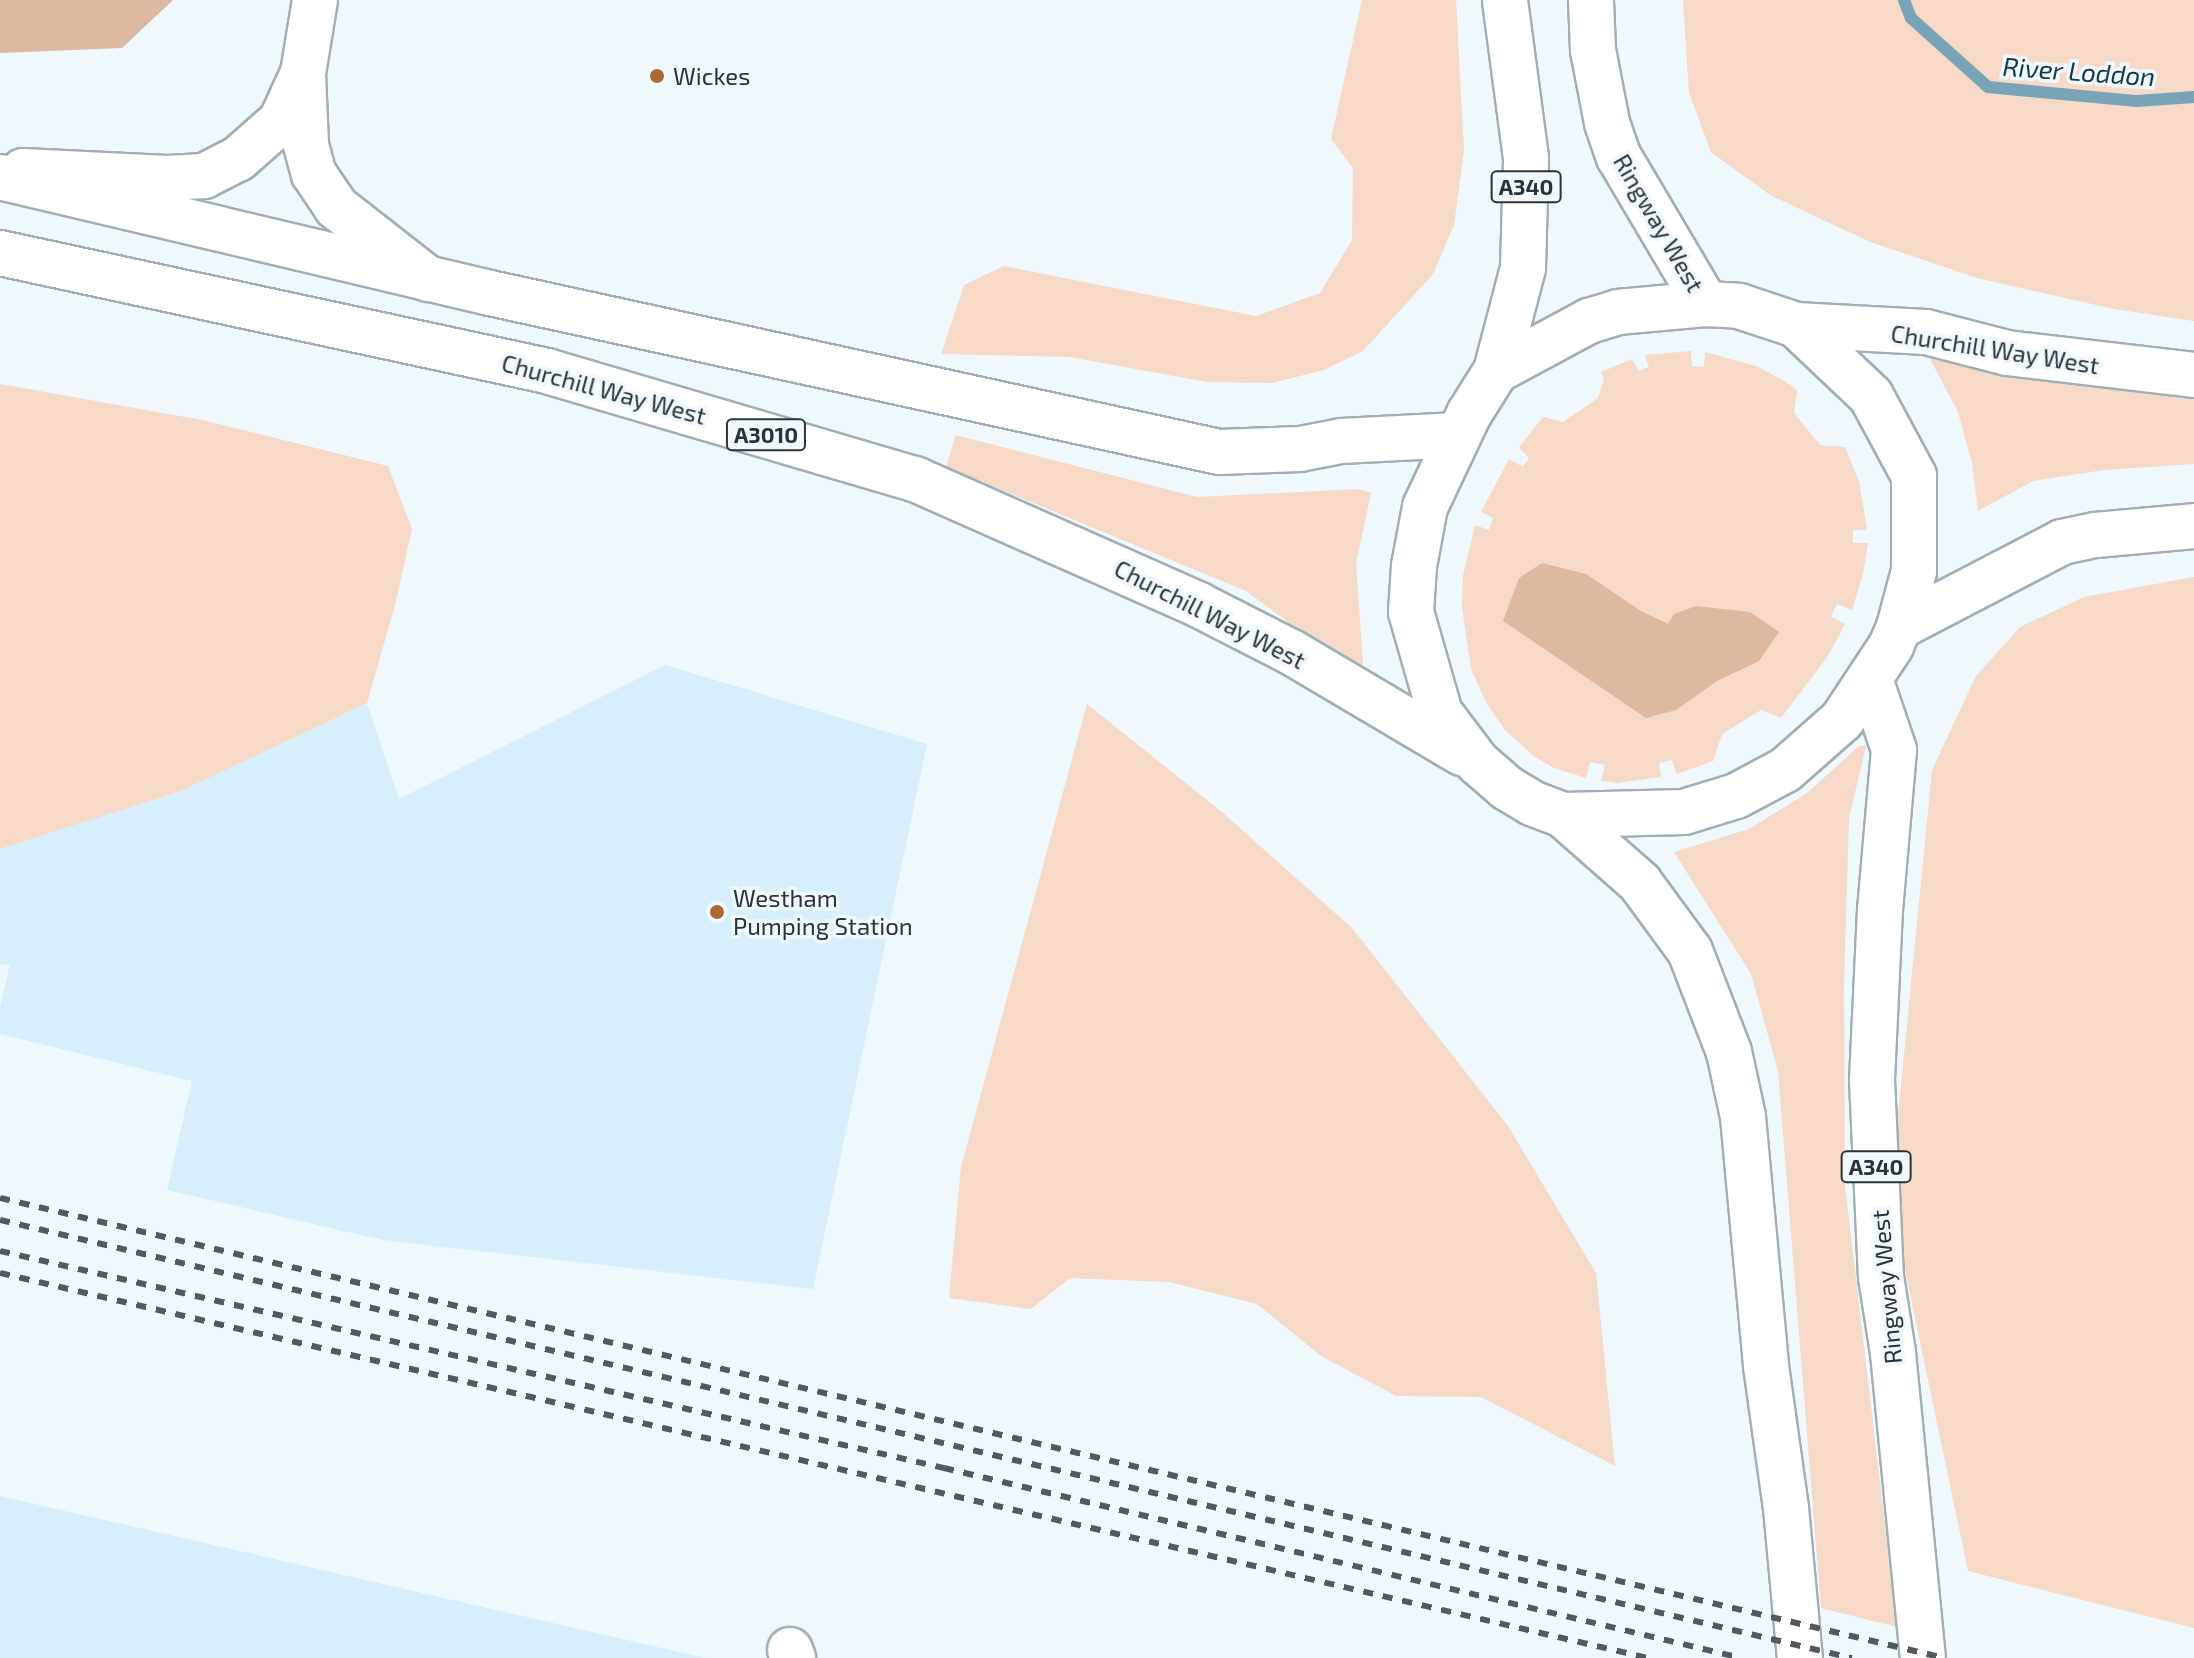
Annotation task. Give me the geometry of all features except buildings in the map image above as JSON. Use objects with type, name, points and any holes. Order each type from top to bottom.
[{"type":"main road","points":[[315,0],[303,73],[306,145],[314,174],[336,207],[428,279]]},
{"type":"main road","name":"A340","points":[[1496,371],[1523,268],[1526,158],[1505,0]]},
{"type":"main road","name":"Ringway West","points":[[1591,0],[1593,50],[1607,123],[1619,157],[1706,304]]},
{"type":"main road","points":[[0,169],[167,178],[204,176],[238,159],[281,121],[303,73]]},
{"type":"main road","points":[[0,177],[428,279],[1219,452],[1300,449],[1341,441],[1458,435]]},
{"type":"main road","name":"Churchill Way West","points":[[0,253],[547,371],[915,479],[1199,605],[1291,652],[1478,763]]},
{"type":"main road","points":[[1563,815],[1684,812],[1736,796],[1785,770],[1842,720],[1870,679],[1899,627],[1914,571],[1914,476],[1871,396],[1796,325],[1739,306],[1706,304],[1618,312],[1589,321],[1496,371],[1458,435],[1425,507],[1414,566],[1411,612],[1440,713],[1478,763],[1507,788],[1532,803],[1563,815],[1640,883],[1690,951],[1729,1052],[1743,1117],[1766,1366],[1786,1508],[1800,1658]]},
{"type":"main road","name":"Churchill Way West","points":[[1796,325],[1926,332],[2007,353],[2194,375]]},
{"type":"main road","points":[[1899,627],[2062,542],[2096,535],[2194,526]]},
{"type":"main road","name":"Ringway West","points":[[1870,679],[1894,750],[1880,910],[1872,1080],[1881,1277],[1893,1353],[1923,1658]]},
{"type":"shaded area","points":[[0,0],[173,0],[122,48],[0,53]]},
{"type":"shaded area","points":[[1362,0],[1456,0],[1464,151],[1454,225],[1433,274],[1363,351],[1324,370],[1272,383],[1207,382],[1070,357],[941,354],[964,285],[1004,266],[1256,316],[1320,293],[1352,240],[1353,168],[1331,139]]},
{"type":"shaded area","points":[[1683,0],[2194,0],[2194,321],[2114,309],[1977,278],[1870,242],[1770,195],[1711,152],[1689,93]]},
{"type":"shaded area","points":[[1691,351],[1692,366],[1704,367],[1705,352],[1756,366],[1781,379],[1797,390],[1794,413],[1820,445],[1845,447],[1859,481],[1867,530],[1853,530],[1853,543],[1868,543],[1863,574],[1852,610],[1837,604],[1831,617],[1845,624],[1828,656],[1781,718],[1761,710],[1722,734],[1713,761],[1677,774],[1672,760],[1659,763],[1661,777],[1617,783],[1601,781],[1605,765],[1590,762],[1586,778],[1554,768],[1535,757],[1505,730],[1487,704],[1471,669],[1462,607],[1463,576],[1475,525],[1489,530],[1493,518],[1481,512],[1509,459],[1523,467],[1529,458],[1519,447],[1543,417],[1563,422],[1598,398],[1604,379],[1601,372],[1632,359],[1639,371],[1649,367],[1645,355]]},
{"type":"shaded area","points":[[1930,359],[2056,380],[2194,394],[2194,464],[2104,470],[2033,481],[1978,511],[1972,463],[1958,412]]},
{"type":"shaded area","points":[[0,384],[202,420],[388,466],[412,529],[395,605],[367,703],[181,791],[0,849]]},
{"type":"shaded area","points":[[956,435],[1197,497],[1359,489],[1371,493],[1356,564],[1364,678],[1246,591],[946,467]]},
{"type":"shaded area","points":[[1542,563],[1586,574],[1641,611],[1668,624],[1674,614],[1696,606],[1750,612],[1779,632],[1759,661],[1717,681],[1676,710],[1646,718],[1503,621],[1519,578]]},
{"type":"shaded area","points":[[2194,577],[2194,1628],[1968,1571],[1901,1251],[1894,1157],[1932,770],[1976,676],[2020,627],[2084,597]]},
{"type":"shaded area","points":[[665,665],[927,744],[813,1289],[383,1240],[167,1190],[192,1081],[0,1034],[0,1008],[10,964],[0,965],[0,849],[181,791],[367,703],[399,799]]},
{"type":"shaded area","points":[[1087,704],[1223,813],[1352,928],[1508,1126],[1596,1273],[1615,1466],[1481,1397],[1396,1396],[1321,1356],[1257,1304],[1169,1282],[1070,1278],[1031,1309],[949,1298],[961,1167]]},
{"type":"shaded area","points":[[1859,746],[1866,746],[1849,818],[1844,984],[1845,1185],[1897,1627],[1821,1608],[1778,1071],[1751,974],[1674,852],[1749,829],[1807,793]]},
{"type":"shaded area","points":[[0,1496],[705,1658],[0,1658]]},
{"type":"waterway","name":"River Loddon","points":[[1904,0],[1911,18],[1988,87],[2137,101],[2194,97]]},
{"type":"railway","points":[[0,1198],[1944,1658]]},
{"type":"railway","points":[[0,1220],[1852,1658]]},
{"type":"railway","points":[[0,1251],[944,1468],[1741,1658]]},
{"type":"railway","points":[[0,1273],[1648,1658]]},
{"type":"place","name":"Wickes","points":[[657,76]]},
{"type":"place","name":"Westham Pumping Station","points":[[717,912]]}]
